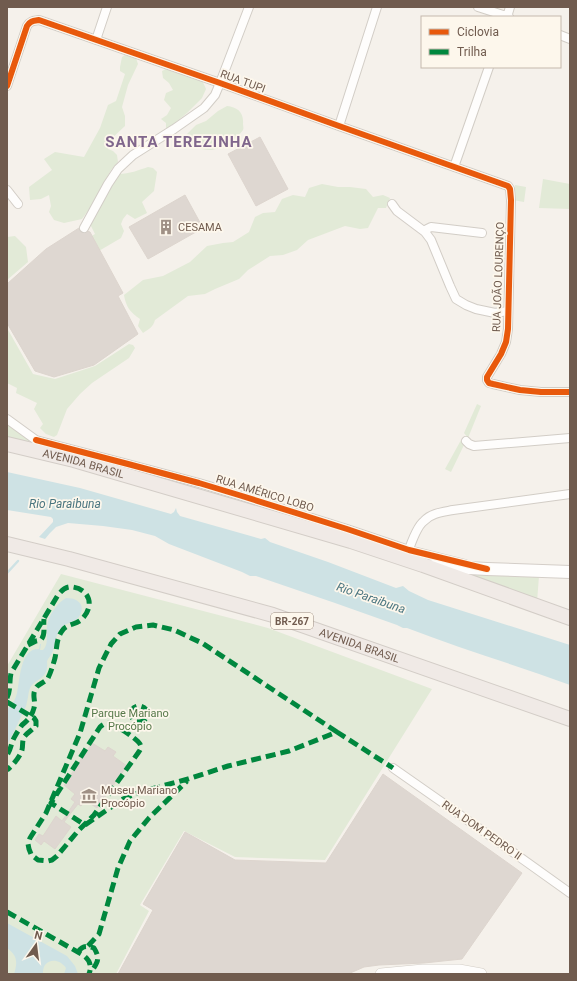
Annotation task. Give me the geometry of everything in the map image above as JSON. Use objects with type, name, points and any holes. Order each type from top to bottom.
[{"type":"highway","name":"AVENIDA BRASIL","points":[[7,444],[82,462],[351,541],[407,554],[423,565],[570,618]]},
{"type":"highway","name":"AVENIDA BRASIL","points":[[7,544],[69,559],[274,615],[570,719]]},
{"type":"main road","name":"RUA AMÉRICO LOBO","points":[[423,565],[487,570],[570,572]]},
{"type":"street","points":[[96,40],[107,7]]},
{"type":"street","points":[[84,228],[118,169],[133,155],[204,108],[215,95],[249,7]]},
{"type":"street","points":[[339,126],[377,7]]},
{"type":"street","points":[[478,7],[505,16]]},
{"type":"street","name":"RUA TUPI","points":[[7,86],[27,26],[30,22],[39,20],[506,184],[510,187],[510,189]]},
{"type":"street","points":[[454,167],[489,68]]},
{"type":"street","name":"RUA JOÃO LOURENÇO","points":[[510,189],[506,342],[501,354],[487,377],[487,380],[489,383],[520,390],[570,392]]},
{"type":"street","points":[[7,190],[18,204]]},
{"type":"street","points":[[392,204],[397,211],[426,232],[431,240],[456,299],[476,309],[495,313],[508,311]]},
{"type":"street","points":[[426,232],[427,229],[431,227],[482,233]]},
{"type":"street","name":"RUA AMÉRICO LOBO","points":[[7,419],[55,455]]},
{"type":"street","points":[[466,441],[471,446],[474,446],[570,438]]},
{"type":"street","name":"RUA AMÉRICO LOBO","points":[[36,440],[228,491],[347,529],[407,554],[487,570]]},
{"type":"street","points":[[407,554],[420,524],[428,518],[441,512],[570,494]]},
{"type":"street","name":"RUA DOM PEDRO II","points":[[393,768],[570,893]]},
{"type":"street","points":[[381,974],[423,970],[459,970],[481,974]]},
{"type":"green space","points":[[125,55],[136,58],[138,64],[128,85],[122,107],[125,116],[125,126],[109,141],[108,149],[117,155],[118,162],[111,170],[92,205],[82,219],[64,223],[54,220],[49,212],[51,206],[49,195],[41,199],[30,200],[29,187],[52,170],[44,159],[55,152],[84,157],[100,128],[108,105],[116,101],[125,74],[120,71],[120,67],[122,57]]},
{"type":"green space","points":[[168,68],[202,80],[206,89],[202,98],[187,113],[166,130],[166,123],[161,119],[167,115],[171,108],[164,100],[166,93],[173,90],[169,83],[163,78],[162,71]]},
{"type":"green space","points":[[227,106],[237,109],[242,116],[243,130],[237,137],[213,150],[188,144],[185,136],[196,125],[206,121]]},
{"type":"green space","points":[[148,167],[153,168],[157,172],[154,191],[142,202],[147,213],[135,219],[127,214],[121,224],[124,231],[121,238],[92,255],[85,240],[95,234],[90,224],[101,205],[103,198],[119,174],[130,173]]},
{"type":"green space","points":[[543,179],[570,184],[570,209],[539,208]]},
{"type":"green space","points":[[322,184],[366,189],[373,197],[383,195],[390,198],[386,208],[378,208],[368,228],[360,229],[345,226],[308,240],[297,250],[283,255],[270,256],[248,270],[239,279],[205,294],[188,296],[155,320],[152,326],[143,333],[138,326],[140,319],[129,309],[124,295],[143,280],[163,276],[190,262],[207,246],[233,242],[249,232],[255,217],[263,213],[275,212],[282,199],[293,195],[305,197],[309,188]]},
{"type":"green space","points":[[515,185],[526,187],[524,202],[513,200]]},
{"type":"green space","points":[[15,236],[26,247],[28,262],[7,280],[7,237]]},
{"type":"green space","points":[[7,328],[33,374],[55,379],[95,366],[129,344],[133,345],[135,348],[129,358],[92,383],[80,394],[67,409],[57,435],[54,437],[46,434],[40,428],[43,424],[34,409],[37,403],[16,393],[17,388],[7,383]]},
{"type":"green space","points":[[477,404],[481,406],[468,438],[464,433]]},
{"type":"green space","points":[[7,422],[36,444],[7,437]]},
{"type":"green space","points":[[461,440],[464,445],[451,472],[445,469]]},
{"type":"green space","name":"Parque Mariano Procópio","points":[[61,574],[268,628],[432,689],[325,860],[235,857],[184,831],[140,905],[149,911],[116,974],[7,974],[7,666]]},
{"type":"green space","points":[[459,574],[539,576],[537,602]]},
{"type":"water","name":"Rio Paraibuna","points":[[7,472],[80,488],[171,514],[176,508],[180,516],[261,539],[265,538],[270,542],[396,588],[403,586],[409,591],[428,600],[570,645],[570,685],[256,576],[250,576],[169,544],[155,536],[132,530],[68,523],[56,527],[45,539],[39,537],[53,522],[53,519],[51,517],[7,510]]},
{"type":"water","points":[[66,598],[79,602],[82,607],[82,611],[76,620],[62,627],[58,632],[52,653],[47,661],[46,672],[42,678],[30,688],[26,706],[7,745],[7,708],[10,707],[16,697],[24,659],[33,650],[39,649],[40,644],[40,650],[45,648],[49,618],[56,606]]},
{"type":"water","points":[[7,923],[67,956],[75,966],[78,974],[64,974],[66,968],[63,964],[52,961],[45,965],[43,974],[14,974],[16,959],[13,953],[7,948]]},
{"type":"building","points":[[260,137],[288,189],[256,206],[228,154]]},
{"type":"building","name":"CESAMA","points":[[185,195],[203,228],[148,259],[129,227]]},
{"type":"building","points":[[79,228],[90,232],[123,293],[118,296],[138,334],[94,365],[54,377],[35,371],[7,323],[7,284],[46,249]]},
{"type":"building","name":"Museu Mariano Procópio","points":[[92,743],[105,751],[108,747],[116,752],[113,756],[127,766],[97,808],[85,800],[81,806],[78,804],[64,822],[71,827],[55,849],[44,841],[41,845],[35,840],[39,834],[43,836],[56,816],[62,821],[75,802],[71,799],[75,794],[64,785]]},
{"type":"building","points":[[383,774],[522,873],[462,959],[424,963],[379,965],[364,967],[348,974],[118,974],[153,910],[143,904],[185,832],[235,860],[326,863]]},
{"type":"waterway","points":[[7,573],[18,561]]},
{"type":"marked path","points":[[7,698],[11,673],[58,595],[68,587],[73,587],[84,592],[89,600],[86,614],[82,619],[66,627],[60,634],[55,658],[49,676],[36,688],[34,692],[34,705],[32,713],[28,720],[22,725],[13,740],[7,755]]},
{"type":"marked path","points":[[28,645],[43,638],[44,619]]},
{"type":"marked path","points":[[337,732],[202,643],[174,630],[153,625],[136,627],[120,634],[111,644],[99,668],[80,733],[46,813],[30,838],[28,844],[29,849],[31,854],[38,860],[48,861],[57,856],[78,831],[94,815],[141,748],[141,745],[135,739],[115,726],[107,723],[100,727],[51,803],[85,825],[123,799],[140,792],[228,766],[289,751],[337,732],[393,768]]},
{"type":"marked path","points":[[7,702],[34,718],[36,721],[36,726],[24,737],[20,755],[7,770]]},
{"type":"marked path","points":[[136,706],[142,706],[147,711],[147,714],[145,720],[142,722],[136,722],[131,717],[131,711],[136,706]]},
{"type":"marked path","points":[[88,946],[99,934],[118,868],[130,841],[149,818],[187,781]]},
{"type":"marked path","points":[[7,912],[83,955],[90,963],[89,974]]},
{"type":"marked path","points":[[78,952],[85,947],[94,948],[98,958],[91,972]]},
{"type":"cycle path","points":[[7,86],[27,26],[31,22],[39,20],[508,186],[510,189],[511,200],[508,329],[506,342],[501,354],[487,377],[487,380],[489,383],[520,390],[570,392]]},
{"type":"cycle path","points":[[36,440],[199,483],[409,550],[487,569]]},
{"type":"place","name":"CESAMA","points":[[166,227]]},
{"type":"place","name":"Museu Mariano Procópio","points":[[89,796]]},
{"type":"district","name":"SANTA TEREZINHA","points":[[179,142]]}]
